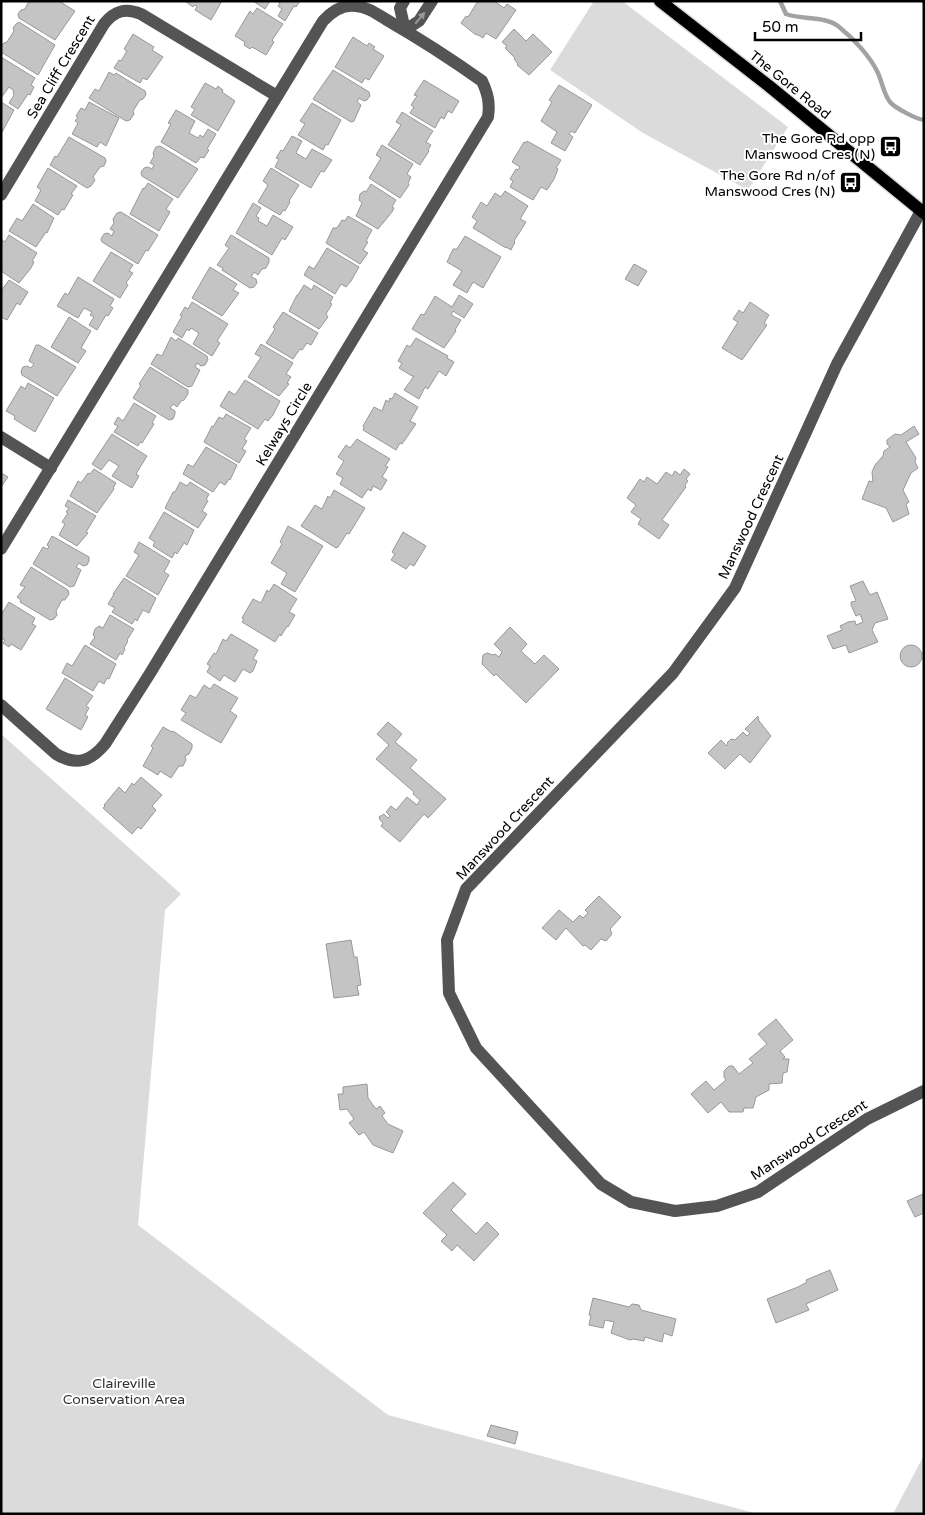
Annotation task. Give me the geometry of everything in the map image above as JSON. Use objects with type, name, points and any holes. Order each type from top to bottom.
[{"type":"main road","name":"The Gore Road","points":[[660,1],[769,86],[922,212]]},
{"type":"street","points":[[404,1],[400,8],[405,30],[419,21],[432,1]]},
{"type":"street","name":"Kelways Circle","points":[[1,549],[323,21],[332,12],[342,6],[354,5],[368,8],[482,81],[488,92],[490,105],[488,117],[149,675],[105,744],[98,753],[88,759],[77,762],[66,760],[56,754],[1,705]]},
{"type":"street","name":"Sea Cliff Crescent","points":[[1,194],[104,24],[114,14],[123,10],[132,10],[142,14],[277,96]]},
{"type":"street","name":"Manswood Crescent","points":[[922,212],[837,364],[735,588],[673,673],[466,889],[447,940],[450,993],[476,1048],[601,1184],[631,1202],[675,1211],[718,1206],[758,1192],[867,1119],[924,1091]]},
{"type":"street","points":[[1,438],[51,468]]},
{"type":"green space","points":[[594,1],[622,1],[788,127],[748,190],[643,133],[550,70]]},
{"type":"green space","name":"Claireville Conservation Area","points":[[1,734],[181,894],[165,910],[138,1225],[388,1415],[758,1514],[1,1514]]},
{"type":"green space","points":[[924,1455],[924,1514],[893,1514]]},
{"type":"building","points":[[29,1],[59,1],[75,11],[55,40],[19,18],[18,14],[21,10],[25,9]]},
{"type":"building","points":[[185,1],[222,1],[211,20],[195,10],[197,6],[193,7]]},
{"type":"building","points":[[253,1],[270,1],[265,9]]},
{"type":"building","points":[[277,1],[300,1],[296,7],[294,6],[285,21],[278,16],[282,9],[278,6],[280,3]]},
{"type":"building","points":[[478,1],[494,1],[504,8],[507,4],[516,10],[496,39],[486,33],[483,38],[476,35],[461,23],[466,16],[468,17]]},
{"type":"building","points":[[257,8],[283,24],[272,40],[274,42],[266,55],[252,47],[250,49],[244,45],[245,42],[235,36],[250,11],[253,14]]},
{"type":"building","points":[[19,22],[55,45],[38,75],[1,52],[1,46],[7,42],[14,31],[13,28]]},
{"type":"building","points":[[514,29],[526,41],[533,34],[552,52],[529,75],[517,65],[515,58],[502,42]]},
{"type":"building","points":[[133,34],[154,47],[152,50],[163,57],[147,80],[143,78],[140,83],[114,68],[127,51],[124,49]]},
{"type":"building","points":[[353,37],[367,46],[369,43],[375,47],[373,49],[384,56],[369,80],[365,78],[362,83],[335,67]]},
{"type":"building","points":[[1,57],[35,78],[31,85],[34,87],[30,95],[28,94],[18,109],[9,103],[14,95],[14,91],[9,87],[1,98]]},
{"type":"building","points":[[333,70],[369,92],[370,96],[367,100],[364,101],[359,98],[357,102],[361,105],[354,121],[351,122],[313,99]]},
{"type":"building","points":[[109,72],[114,75],[116,73],[145,91],[146,95],[140,100],[130,120],[126,121],[89,98],[95,89],[99,91]]},
{"type":"building","points":[[424,80],[459,101],[452,113],[448,111],[444,119],[441,117],[435,128],[410,113],[414,107],[411,105],[417,96],[414,95]]},
{"type":"building","points":[[205,83],[216,89],[218,86],[223,90],[222,92],[235,101],[218,131],[191,115],[195,109],[191,107]]},
{"type":"building","points":[[559,85],[592,105],[575,133],[571,131],[569,134],[573,137],[565,151],[551,143],[557,132],[541,121],[552,102],[549,100]]},
{"type":"building","points":[[1,102],[14,110],[1,134]]},
{"type":"building","points":[[89,102],[119,118],[106,146],[100,142],[97,147],[72,134],[78,123],[75,121],[78,117],[76,116],[81,108],[85,110]]},
{"type":"building","points":[[312,103],[341,120],[328,145],[326,144],[323,150],[298,135],[305,124],[300,121]]},
{"type":"building","points":[[176,110],[195,121],[189,133],[198,138],[200,135],[203,137],[208,129],[216,134],[204,158],[201,157],[196,163],[161,142],[171,124],[168,123]]},
{"type":"building","points":[[402,112],[433,131],[426,142],[431,145],[429,151],[420,165],[388,145],[401,125],[396,122]]},
{"type":"building","points":[[292,136],[302,141],[296,153],[306,159],[312,149],[332,160],[324,172],[321,171],[311,188],[275,167],[279,159],[276,158],[281,150],[283,151]]},
{"type":"building","points":[[69,137],[105,158],[104,166],[100,167],[93,177],[95,180],[87,188],[50,165]]},
{"type":"building","points":[[527,141],[561,160],[556,168],[558,169],[554,179],[547,190],[541,187],[533,200],[510,187],[513,181],[510,179],[516,169],[518,170],[520,167],[512,162],[524,142],[526,143]]},
{"type":"building","points":[[382,145],[413,164],[407,174],[411,177],[409,185],[400,198],[369,178],[381,158],[376,155]]},
{"type":"building","points":[[160,146],[198,169],[178,198],[142,176],[141,172],[144,168],[152,169],[154,165],[150,163],[154,156],[153,153],[156,147]]},
{"type":"building","points":[[48,168],[77,186],[64,210],[62,209],[58,215],[35,201],[41,190],[37,187]]},
{"type":"building","points":[[271,168],[299,185],[285,211],[283,210],[280,215],[258,202],[268,185],[263,181]]},
{"type":"building","points":[[148,183],[173,199],[166,209],[170,212],[159,231],[130,214],[143,188]]},
{"type":"building","points":[[371,184],[396,200],[392,207],[394,208],[392,212],[378,229],[356,216],[362,203],[359,200],[360,194],[364,191],[366,192]]},
{"type":"building","points":[[505,191],[528,206],[520,219],[526,222],[514,241],[511,250],[473,228],[477,221],[472,217],[481,202],[487,206],[495,193],[501,197]]},
{"type":"building","points":[[253,203],[261,208],[256,216],[259,218],[258,221],[267,226],[273,215],[293,227],[285,240],[282,238],[272,255],[236,233]]},
{"type":"building","points":[[33,204],[54,218],[47,233],[36,247],[9,231],[17,218],[22,221]]},
{"type":"building","points":[[121,212],[158,235],[138,264],[102,242],[101,239],[104,234],[108,233],[112,236],[114,231],[110,229],[114,223],[113,219],[117,213]]},
{"type":"building","points":[[348,216],[372,230],[363,250],[368,253],[360,264],[326,243],[333,228],[337,228],[342,220],[345,221]]},
{"type":"building","points":[[9,235],[37,253],[32,261],[34,262],[31,268],[19,283],[1,271],[1,239],[5,242]]},
{"type":"building","points":[[231,235],[269,258],[266,268],[262,269],[258,275],[254,272],[251,277],[256,279],[257,283],[254,287],[250,288],[217,265],[229,248],[225,245]]},
{"type":"building","points":[[465,236],[501,257],[483,288],[473,282],[467,293],[453,285],[462,271],[447,262],[453,249],[457,249]]},
{"type":"building","points":[[327,248],[359,267],[346,287],[341,284],[335,294],[304,275],[309,266],[314,269]]},
{"type":"building","points":[[111,252],[133,265],[129,271],[133,273],[126,283],[128,285],[120,298],[93,281]]},
{"type":"building","points":[[634,264],[647,271],[638,286],[625,279]]},
{"type":"building","points":[[210,267],[237,284],[233,290],[239,293],[222,316],[192,298]]},
{"type":"building","points":[[78,277],[114,299],[110,306],[113,308],[108,316],[106,315],[97,330],[89,325],[94,317],[90,315],[92,312],[84,308],[78,318],[57,306],[65,293],[68,295]]},
{"type":"building","points":[[9,280],[28,292],[20,305],[17,303],[7,320],[1,317],[1,291]]},
{"type":"building","points":[[304,285],[312,290],[314,285],[333,297],[330,303],[332,304],[326,314],[328,317],[319,329],[289,311]]},
{"type":"building","points":[[459,295],[473,304],[464,318],[453,311],[451,315],[461,320],[444,348],[412,329],[421,314],[424,315],[435,296],[452,307]]},
{"type":"building","points":[[192,302],[228,324],[217,341],[220,343],[212,356],[193,344],[199,333],[191,328],[189,331],[187,329],[182,338],[173,332],[185,307],[188,309]]},
{"type":"building","points":[[750,302],[769,315],[764,323],[767,325],[742,360],[722,348],[738,322],[733,319],[739,310],[743,313]]},
{"type":"building","points":[[283,312],[318,333],[311,345],[307,343],[293,359],[266,343],[275,329],[273,327]]},
{"type":"building","points":[[69,317],[91,331],[81,348],[86,351],[78,363],[51,347]]},
{"type":"building","points":[[171,337],[176,341],[178,338],[207,356],[208,360],[205,365],[201,366],[197,363],[195,367],[200,370],[192,386],[188,387],[151,364],[157,354],[162,356]]},
{"type":"building","points":[[416,338],[448,356],[447,358],[454,362],[446,376],[439,371],[428,389],[425,387],[419,399],[404,390],[414,376],[399,368],[402,363],[398,361],[407,345],[410,347]]},
{"type":"building","points":[[261,344],[293,363],[286,374],[291,377],[287,383],[289,384],[279,396],[248,377],[261,357],[255,354]]},
{"type":"building","points":[[36,345],[76,367],[57,396],[22,375],[23,367],[31,368],[34,364],[29,361]]},
{"type":"building","points":[[150,367],[188,390],[188,394],[177,407],[173,404],[170,408],[175,411],[173,419],[169,420],[133,398]]},
{"type":"building","points":[[245,380],[280,401],[273,415],[268,421],[265,419],[258,429],[220,406],[229,391],[235,395]]},
{"type":"building","points":[[28,383],[54,398],[35,432],[14,419],[15,416],[6,411],[21,386],[25,389]]},
{"type":"building","points":[[395,393],[418,407],[410,421],[416,424],[396,450],[363,430],[363,426],[374,407],[382,411],[386,400],[389,402]]},
{"type":"building","points":[[134,403],[156,416],[152,423],[154,424],[138,446],[114,432],[118,426],[114,424],[118,417],[123,421]]},
{"type":"building","points":[[226,414],[251,428],[244,439],[247,441],[242,449],[246,451],[239,463],[204,442],[219,417],[223,419]]},
{"type":"building","points":[[914,426],[919,434],[906,442],[916,458],[915,462],[918,468],[911,473],[903,490],[909,502],[906,504],[909,514],[893,522],[886,508],[862,499],[869,481],[873,482],[872,472],[875,465],[883,456],[884,451],[890,447],[887,444],[887,440],[895,434],[901,435]]},
{"type":"building","points":[[112,434],[147,456],[136,474],[139,476],[132,488],[112,476],[119,466],[109,460],[101,470],[92,464]]},
{"type":"building","points":[[357,439],[390,459],[385,466],[388,467],[382,477],[387,480],[381,490],[373,486],[371,491],[368,489],[362,498],[340,484],[343,478],[336,474],[344,461],[338,457],[346,445],[350,448]]},
{"type":"building","points":[[206,447],[237,465],[230,480],[225,485],[220,482],[213,492],[183,474],[188,464],[193,467]]},
{"type":"building","points":[[94,469],[116,483],[114,489],[97,513],[70,496],[78,481],[81,483],[88,473],[90,474]]},
{"type":"building","points":[[684,469],[690,474],[686,479],[688,481],[685,485],[686,487],[662,520],[669,525],[659,539],[638,524],[641,519],[631,512],[636,505],[627,498],[640,479],[644,482],[647,477],[657,484],[666,472],[672,476],[675,471],[680,475]]},
{"type":"building","points":[[1,473],[8,477],[1,487]]},
{"type":"building","points":[[180,482],[187,486],[190,482],[209,494],[206,500],[208,501],[202,511],[207,514],[198,528],[165,508]]},
{"type":"building","points":[[334,490],[365,508],[349,534],[347,533],[336,548],[301,526],[315,505],[322,509],[328,496],[330,498]]},
{"type":"building","points":[[68,500],[96,516],[86,532],[88,533],[77,546],[59,535],[65,524],[62,522],[68,513],[66,512],[69,508],[65,506]]},
{"type":"building","points":[[164,512],[194,530],[187,545],[184,543],[172,558],[153,546],[155,542],[149,538]]},
{"type":"building","points":[[288,526],[323,546],[295,592],[281,584],[287,573],[271,563],[282,544],[280,542]]},
{"type":"building","points":[[403,532],[426,546],[414,566],[410,564],[406,569],[391,560],[395,554],[392,552]]},
{"type":"building","points":[[52,536],[89,557],[87,565],[83,566],[79,563],[76,567],[81,570],[74,586],[70,587],[33,564],[43,547],[47,549],[49,547],[47,545]]},
{"type":"building","points":[[139,542],[170,561],[164,572],[169,575],[158,595],[126,576],[139,555],[134,552]]},
{"type":"building","points":[[31,567],[68,590],[69,594],[65,600],[62,600],[54,619],[50,620],[20,602],[21,600],[17,597],[25,587],[20,585]]},
{"type":"building","points":[[124,578],[156,598],[149,613],[143,610],[137,621],[135,619],[132,624],[112,612],[115,608],[108,604]]},
{"type":"building","points":[[863,581],[870,595],[877,592],[888,619],[875,623],[872,630],[878,642],[849,653],[846,645],[833,649],[827,636],[842,630],[840,626],[848,622],[855,621],[856,625],[863,622],[860,614],[856,616],[851,605],[851,602],[856,601],[850,586]]},
{"type":"building","points":[[274,584],[297,599],[289,612],[295,615],[288,627],[275,642],[242,622],[244,619],[242,618],[253,599],[261,603],[267,590],[269,592]]},
{"type":"building","points":[[9,602],[35,618],[32,624],[36,626],[21,650],[11,644],[9,647],[3,643],[5,640],[1,638],[1,615]]},
{"type":"building","points":[[110,615],[134,629],[127,640],[122,655],[120,653],[116,660],[90,644],[95,637],[93,635],[95,629],[99,626],[103,628]]},
{"type":"building","points":[[510,627],[527,644],[521,651],[535,664],[544,655],[559,669],[526,703],[496,674],[494,676],[482,664],[483,655],[487,653],[495,654],[499,657],[502,652],[494,644]]},
{"type":"building","points":[[231,634],[258,650],[253,659],[257,661],[253,671],[250,673],[243,669],[235,682],[224,675],[220,681],[207,672],[210,666],[207,664],[214,653],[216,654],[223,639],[226,641]]},
{"type":"building","points":[[85,645],[116,664],[109,679],[107,678],[104,684],[99,681],[93,691],[62,673],[67,663],[72,666]]},
{"type":"building","points":[[911,645],[921,652],[922,656],[915,666],[911,667],[901,660],[900,656],[907,646]]},
{"type":"building","points":[[65,678],[93,696],[86,706],[89,708],[85,715],[88,717],[81,730],[46,709]]},
{"type":"building","points":[[214,684],[238,698],[230,711],[237,716],[221,743],[181,720],[186,713],[181,710],[190,695],[196,698],[204,685],[210,689]]},
{"type":"building","points":[[758,716],[759,721],[771,736],[750,763],[740,754],[725,769],[708,753],[721,740],[727,746],[731,739],[735,740],[743,732],[747,736],[750,733],[745,729]]},
{"type":"building","points":[[388,722],[402,734],[395,742],[417,760],[410,768],[446,799],[428,818],[424,814],[400,842],[381,826],[383,823],[379,817],[384,814],[388,818],[390,816],[386,812],[391,806],[396,810],[407,797],[417,805],[420,800],[413,794],[414,792],[376,759],[389,745],[377,734]]},
{"type":"building","points":[[163,727],[173,731],[192,744],[189,754],[185,756],[186,760],[183,766],[179,766],[171,778],[160,771],[158,775],[143,766],[153,748],[151,746]]},
{"type":"building","points":[[141,777],[162,795],[152,806],[156,810],[141,829],[138,827],[132,834],[103,808],[119,787],[125,793],[132,783],[134,785]]},
{"type":"building","points":[[599,896],[621,917],[610,929],[612,934],[606,941],[601,939],[591,950],[585,945],[583,946],[566,928],[556,940],[542,928],[559,910],[573,922],[580,915],[583,918],[588,913],[585,910]]},
{"type":"building","points":[[351,940],[354,957],[357,957],[361,985],[357,986],[359,995],[334,998],[326,944]]},
{"type":"building","points":[[776,1019],[793,1040],[780,1051],[785,1057],[783,1059],[789,1059],[787,1072],[783,1073],[782,1083],[769,1084],[769,1090],[756,1097],[753,1108],[744,1108],[743,1112],[729,1112],[721,1102],[708,1113],[691,1094],[706,1081],[714,1090],[726,1080],[724,1071],[729,1066],[733,1066],[739,1074],[753,1063],[749,1059],[767,1044],[758,1034]]},
{"type":"building","points":[[367,1084],[368,1098],[376,1109],[380,1106],[385,1113],[382,1116],[388,1124],[403,1131],[393,1153],[373,1145],[364,1132],[359,1135],[349,1123],[354,1119],[347,1109],[340,1110],[338,1094],[343,1094],[343,1087]]},
{"type":"building","points":[[453,1182],[466,1194],[451,1210],[476,1234],[487,1222],[499,1234],[474,1261],[457,1245],[452,1251],[441,1241],[447,1235],[423,1213]]},
{"type":"building","points":[[923,1194],[924,1213],[915,1217],[907,1201]]},
{"type":"building","points":[[830,1270],[838,1290],[806,1304],[809,1310],[776,1323],[767,1299],[798,1287],[807,1282],[806,1280]]},
{"type":"building","points":[[593,1298],[629,1307],[632,1304],[639,1305],[641,1310],[676,1319],[672,1336],[664,1333],[662,1342],[645,1337],[644,1341],[630,1340],[611,1333],[614,1322],[605,1320],[603,1328],[589,1325]]},
{"type":"building","points":[[491,1425],[518,1432],[515,1444],[487,1436]]},
{"type":"waterway","points":[[780,1],[786,14],[820,19],[838,26],[866,54],[878,73],[890,102],[906,113],[924,120]]},
{"type":"place","name":"The Gore Rd opp Manswood Cres (N)","points":[[891,146]]},
{"type":"place","name":"The Gore Rd n/of Manswood Cres (N)","points":[[851,183]]}]
